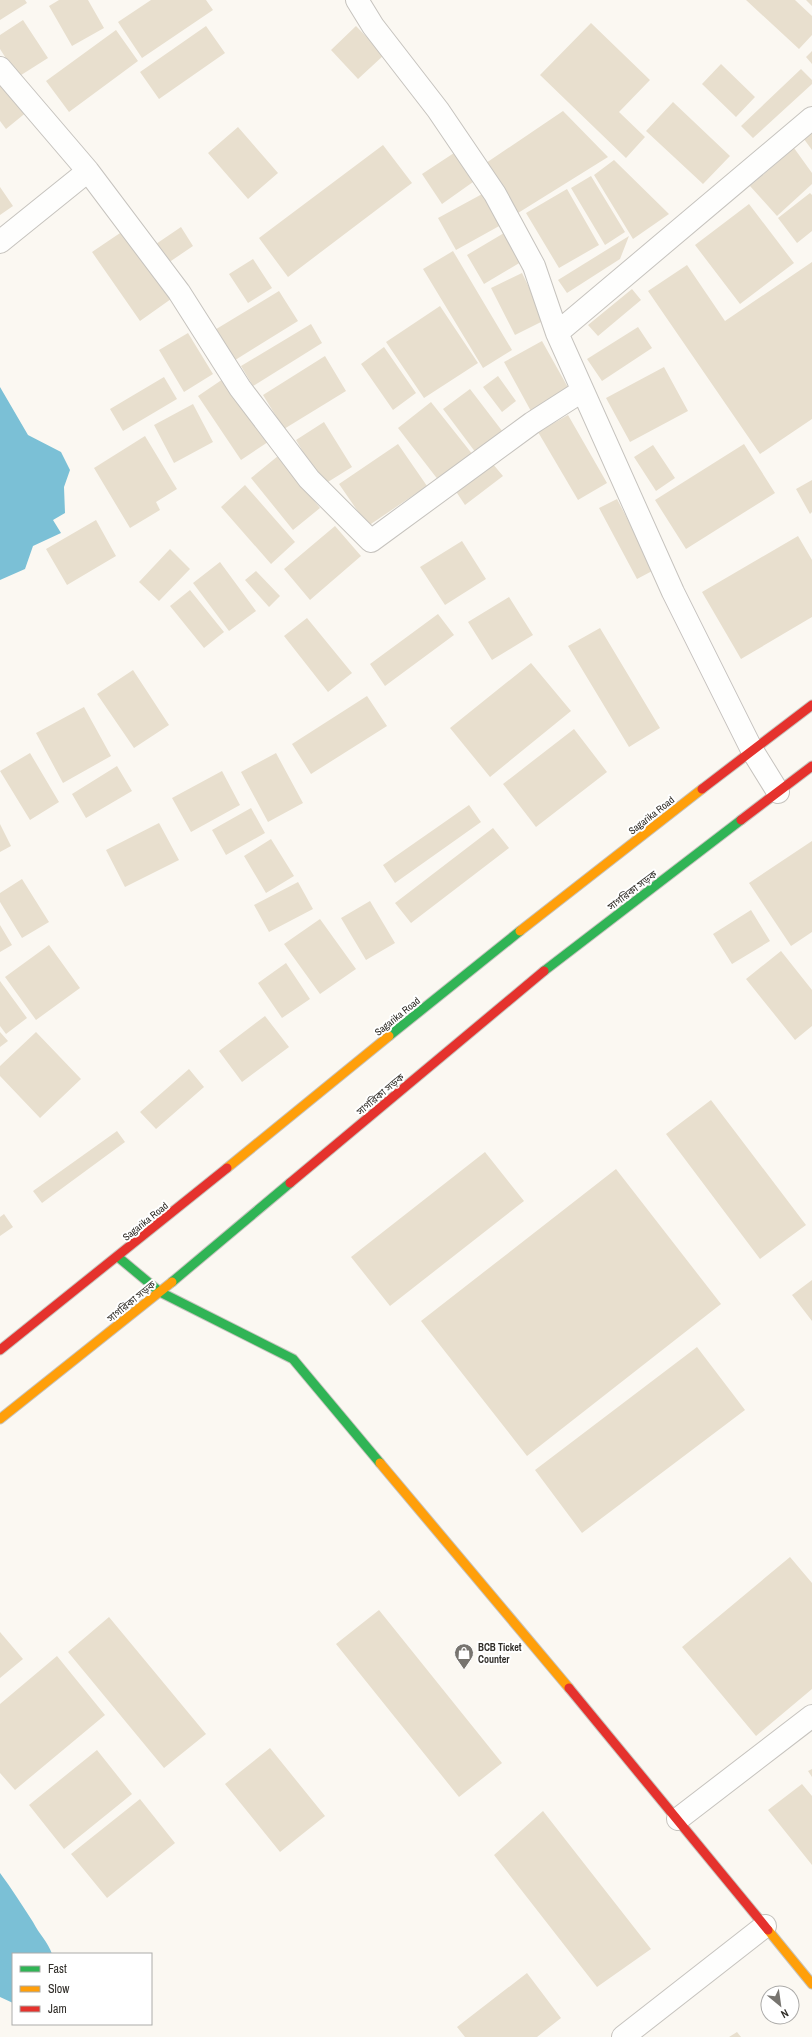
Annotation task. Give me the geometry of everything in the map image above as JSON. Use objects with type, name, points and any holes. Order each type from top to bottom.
[{"type":"main road","name":"Sagarika Road","points":[[0,1350],[118,1257],[482,961],[752,750],[812,705]]},
{"type":"main road","points":[[778,792],[812,766]]},
{"type":"main road","name":"সাগরিকা সড়ক","points":[[0,1419],[160,1292],[552,964],[778,792]]},
{"type":"main road","points":[[118,1257],[160,1292],[293,1359],[678,1819],[812,1984]]},
{"type":"street","points":[[357,0],[373,26],[438,110],[495,194],[534,266],[557,333],[673,592],[752,750],[778,792]]},
{"type":"street","points":[[0,68],[88,171],[179,292],[240,388],[309,479],[371,541],[532,423],[582,391]]},
{"type":"street","points":[[557,333],[812,118]]},
{"type":"street","points":[[0,242],[88,171]]},
{"type":"street","points":[[678,1819],[812,1716]]},
{"type":"street","points":[[623,2037],[765,1926]]},
{"type":"water","points":[[0,387],[28,435],[61,452],[70,470],[64,487],[65,513],[53,520],[61,533],[33,546],[25,569],[0,580]]},
{"type":"water","points":[[0,1873],[46,1942],[52,1953],[12,1953],[12,2003],[0,1997]]},
{"type":"building","points":[[0,0],[25,0],[27,3],[0,20]]},
{"type":"building","points":[[59,0],[88,0],[104,28],[72,46],[49,6]]},
{"type":"building","points":[[151,0],[206,0],[213,10],[142,58],[118,22]]},
{"type":"building","points":[[746,0],[795,0],[812,16],[812,35],[799,49]]},
{"type":"building","points":[[806,0],[812,0],[812,6]]},
{"type":"building","points":[[23,20],[48,58],[18,77],[0,49],[0,35]]},
{"type":"building","points":[[591,23],[650,80],[619,112],[645,137],[626,158],[540,75]]},
{"type":"building","points":[[206,26],[225,53],[159,99],[140,72]]},
{"type":"building","points":[[356,26],[384,55],[358,79],[331,50]]},
{"type":"building","points":[[116,30],[138,61],[69,112],[46,81]]},
{"type":"building","points":[[812,51],[812,64],[806,57]]},
{"type":"building","points":[[721,64],[755,97],[736,117],[702,84]]},
{"type":"building","points":[[801,69],[812,80],[812,84],[753,138],[741,126]]},
{"type":"building","points":[[0,76],[28,111],[6,129],[0,121]]},
{"type":"building","points":[[673,102],[730,156],[703,184],[646,131]]},
{"type":"building","points":[[563,111],[608,157],[518,213],[486,163]]},
{"type":"building","points":[[812,126],[812,150],[801,135]]},
{"type":"building","points":[[238,127],[278,173],[248,199],[208,153]]},
{"type":"building","points":[[383,145],[412,183],[288,277],[259,238]]},
{"type":"building","points":[[794,148],[812,173],[812,184],[777,216],[750,186]]},
{"type":"building","points":[[454,153],[473,182],[442,204],[422,174]]},
{"type":"building","points":[[614,160],[669,214],[633,239],[594,175]]},
{"type":"building","points":[[591,176],[625,232],[605,245],[571,188]]},
{"type":"building","points":[[0,187],[13,206],[0,215]]},
{"type":"building","points":[[567,189],[599,245],[559,268],[526,213]]},
{"type":"building","points":[[484,193],[501,225],[456,250],[438,218]]},
{"type":"building","points":[[810,193],[812,195],[812,231],[797,243],[778,218]]},
{"type":"building","points":[[749,204],[794,263],[740,304],[695,245]]},
{"type":"building","points":[[181,227],[193,246],[168,263],[156,244]]},
{"type":"building","points":[[123,231],[171,299],[140,321],[92,252]]},
{"type":"building","points":[[504,233],[521,262],[484,284],[467,255]]},
{"type":"building","points":[[629,236],[620,259],[567,293],[558,280]]},
{"type":"building","points":[[453,251],[512,350],[483,368],[423,269]]},
{"type":"building","points":[[253,259],[272,288],[248,303],[229,274]]},
{"type":"building","points":[[812,262],[812,419],[760,454],[648,291],[687,265],[725,321]]},
{"type":"building","points":[[522,273],[545,320],[515,335],[491,288]]},
{"type":"building","points":[[632,289],[641,300],[598,336],[588,325]]},
{"type":"building","points":[[279,291],[298,321],[232,362],[213,331]]},
{"type":"building","points":[[440,306],[478,363],[424,398],[386,342]]},
{"type":"building","points":[[311,324],[322,343],[253,386],[241,366]]},
{"type":"building","points":[[638,327],[652,348],[602,381],[587,359]]},
{"type":"building","points":[[188,333],[213,374],[184,392],[159,350]]},
{"type":"building","points":[[542,341],[570,391],[532,413],[504,362]]},
{"type":"building","points":[[384,347],[416,393],[393,410],[361,364]]},
{"type":"building","points":[[325,356],[346,391],[284,429],[263,395]]},
{"type":"building","points":[[664,367],[688,411],[630,442],[606,398]]},
{"type":"building","points":[[498,376],[516,401],[502,412],[483,387]]},
{"type":"building","points":[[164,377],[177,399],[123,431],[110,409]]},
{"type":"building","points":[[226,377],[268,442],[241,460],[198,396]]},
{"type":"building","points":[[470,389],[506,436],[479,457],[443,409]]},
{"type":"building","points":[[431,402],[473,455],[439,481],[398,428]]},
{"type":"building","points":[[193,404],[213,442],[174,463],[154,425]]},
{"type":"building","points":[[568,415],[607,483],[578,500],[538,432]]},
{"type":"building","points":[[324,422],[352,467],[323,485],[296,440]]},
{"type":"building","points":[[145,436],[177,489],[156,502],[160,510],[130,528],[94,468]]},
{"type":"building","points":[[398,444],[427,486],[368,526],[339,484]]},
{"type":"building","points":[[744,444],[775,493],[686,549],[655,500]]},
{"type":"building","points":[[653,445],[675,478],[656,491],[634,457]]},
{"type":"building","points":[[278,456],[320,508],[293,530],[251,478]]},
{"type":"building","points":[[492,463],[503,476],[465,505],[455,490]]},
{"type":"building","points":[[812,480],[812,512],[810,514],[796,489]]},
{"type":"building","points":[[245,485],[295,542],[271,564],[221,507]]},
{"type":"building","points":[[617,499],[654,570],[637,579],[599,508]]},
{"type":"building","points":[[96,520],[116,556],[67,585],[46,549]]},
{"type":"building","points":[[335,526],[361,556],[310,600],[284,569]]},
{"type":"building","points":[[798,536],[812,560],[812,617],[741,659],[702,592]]},
{"type":"building","points":[[462,541],[486,579],[445,605],[420,567]]},
{"type":"building","points":[[170,549],[190,569],[159,601],[139,582]]},
{"type":"building","points":[[220,562],[256,611],[229,631],[193,583]]},
{"type":"building","points":[[256,571],[280,596],[269,607],[245,580]]},
{"type":"building","points":[[190,590],[224,632],[204,648],[170,606]]},
{"type":"building","points":[[509,597],[533,635],[492,660],[468,622]]},
{"type":"building","points":[[438,614],[454,635],[385,686],[370,664]]},
{"type":"building","points":[[307,618],[352,673],[328,692],[284,636]]},
{"type":"building","points":[[600,628],[660,728],[629,747],[568,646]]},
{"type":"building","points":[[531,663],[571,711],[490,777],[450,728]]},
{"type":"building","points":[[133,670],[169,725],[134,748],[97,694]]},
{"type":"building","points":[[367,696],[387,726],[311,774],[292,744]]},
{"type":"building","points":[[84,707],[111,756],[63,783],[36,733]]},
{"type":"building","points":[[574,729],[607,772],[536,827],[503,784]]},
{"type":"building","points":[[30,753],[59,802],[30,820],[0,771]]},
{"type":"building","points":[[276,753],[303,803],[268,822],[241,772]]},
{"type":"building","points":[[117,766],[132,791],[86,818],[72,794]]},
{"type":"building","points":[[222,771],[240,805],[191,832],[172,798]]},
{"type":"building","points":[[469,805],[481,822],[395,883],[383,865]]},
{"type":"building","points":[[251,808],[265,833],[226,855],[212,830]]},
{"type":"building","points":[[159,823],[179,860],[125,887],[106,850]]},
{"type":"building","points":[[0,824],[11,846],[0,852]]},
{"type":"building","points":[[493,828],[509,848],[411,923],[395,903]]},
{"type":"building","points":[[271,839],[294,876],[266,893],[244,856]]},
{"type":"building","points":[[812,841],[812,932],[791,946],[749,883]]},
{"type":"building","points":[[22,879],[49,922],[22,938],[0,902],[0,893]]},
{"type":"building","points":[[298,882],[313,909],[269,932],[254,905]]},
{"type":"building","points":[[370,901],[395,943],[366,960],[341,918]]},
{"type":"building","points":[[751,910],[770,941],[732,964],[713,934]]},
{"type":"building","points":[[320,919],[356,969],[320,994],[284,944]]},
{"type":"building","points":[[0,925],[12,945],[0,952]]},
{"type":"building","points":[[49,945],[80,988],[36,1020],[5,977]]},
{"type":"building","points":[[781,951],[812,990],[812,1026],[795,1040],[746,979]]},
{"type":"building","points":[[286,963],[310,999],[282,1018],[258,983]]},
{"type":"building","points":[[0,981],[27,1018],[6,1034],[0,1026]]},
{"type":"building","points":[[265,1016],[289,1047],[242,1082],[219,1051]]},
{"type":"building","points":[[0,1032],[8,1041],[0,1047]]},
{"type":"building","points":[[36,1032],[81,1079],[40,1118],[0,1076],[0,1066]]},
{"type":"building","points":[[189,1069],[204,1087],[156,1129],[140,1112]]},
{"type":"building","points":[[711,1100],[806,1225],[760,1259],[666,1134]]},
{"type":"building","points":[[117,1131],[125,1142],[42,1203],[33,1191]]},
{"type":"building","points":[[485,1152],[524,1201],[390,1306],[351,1257]]},
{"type":"building","points":[[616,1169],[721,1304],[527,1456],[421,1321]]},
{"type":"building","points":[[4,1214],[13,1227],[0,1236],[0,1217]]},
{"type":"building","points":[[812,1280],[812,1321],[792,1295]]},
{"type":"building","points":[[697,1347],[745,1410],[582,1533],[535,1470]]},
{"type":"building","points":[[790,1557],[812,1583],[812,1689],[756,1736],[682,1647]]},
{"type":"building","points":[[379,1610],[502,1763],[459,1797],[336,1644]]},
{"type":"building","points":[[109,1617],[206,1734],[164,1768],[68,1652]]},
{"type":"building","points":[[0,1632],[23,1659],[0,1678]]},
{"type":"building","points":[[57,1656],[105,1715],[15,1790],[0,1773],[0,1704]]},
{"type":"building","points":[[270,1748],[325,1816],[280,1852],[225,1784]]},
{"type":"building","points":[[97,1750],[132,1794],[64,1849],[29,1805]]},
{"type":"building","points":[[812,1769],[812,1777],[808,1771]]},
{"type":"building","points":[[802,1784],[812,1796],[812,1865],[768,1810]]},
{"type":"building","points":[[140,1799],[175,1843],[107,1898],[71,1854]]},
{"type":"building","points":[[543,1811],[651,1949],[597,1987],[494,1855]]},
{"type":"building","points":[[527,1973],[561,2018],[537,2037],[465,2037],[457,2027]]},
{"type":"building","points":[[737,2032],[741,2037],[729,2037]]},
{"type":"traffic: fast","points":[[544,971],[741,820]]},
{"type":"traffic: fast","points":[[389,1036],[520,931]]},
{"type":"traffic: fast","points":[[172,1282],[290,1183]]},
{"type":"traffic: fast","points":[[118,1257],[160,1292],[293,1359],[380,1463]]},
{"type":"traffic: slow","points":[[520,931],[702,789]]},
{"type":"traffic: slow","points":[[227,1168],[389,1036]]},
{"type":"traffic: slow","points":[[0,1419],[172,1282]]},
{"type":"traffic: slow","points":[[380,1463],[569,1688]]},
{"type":"traffic: slow","points":[[768,1930],[812,1984]]},
{"type":"traffic: jam","points":[[702,789],[812,705]]},
{"type":"traffic: jam","points":[[741,820],[812,766]]},
{"type":"traffic: jam","points":[[290,1183],[544,971]]},
{"type":"traffic: jam","points":[[0,1350],[227,1168]]},
{"type":"traffic: jam","points":[[569,1688],[768,1930]]},
{"type":"place","name":"BCB Ticket Counter","points":[[464,1670]]}]
